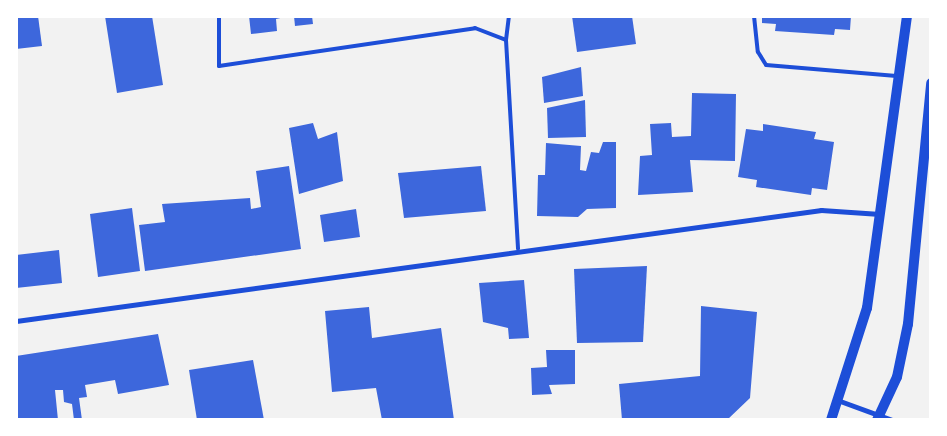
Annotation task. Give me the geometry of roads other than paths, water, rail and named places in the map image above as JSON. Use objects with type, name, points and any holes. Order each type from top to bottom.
[{"type":"main road","points":[[831,420],[840,401],[867,308],[907,16]]},
{"type":"main road","points":[[878,418],[897,377],[908,324],[929,160],[931,83]]},
{"type":"street","points":[[16,321],[518,249],[821,210],[880,214]]},
{"type":"street","points":[[840,401],[878,418],[892,420]]},
{"type":"lane","points":[[219,16],[220,66],[475,28],[506,40]]},
{"type":"lane","points":[[509,16],[506,40],[518,249]]},
{"type":"lane","points":[[754,16],[758,52],[766,65],[900,76]]}]
